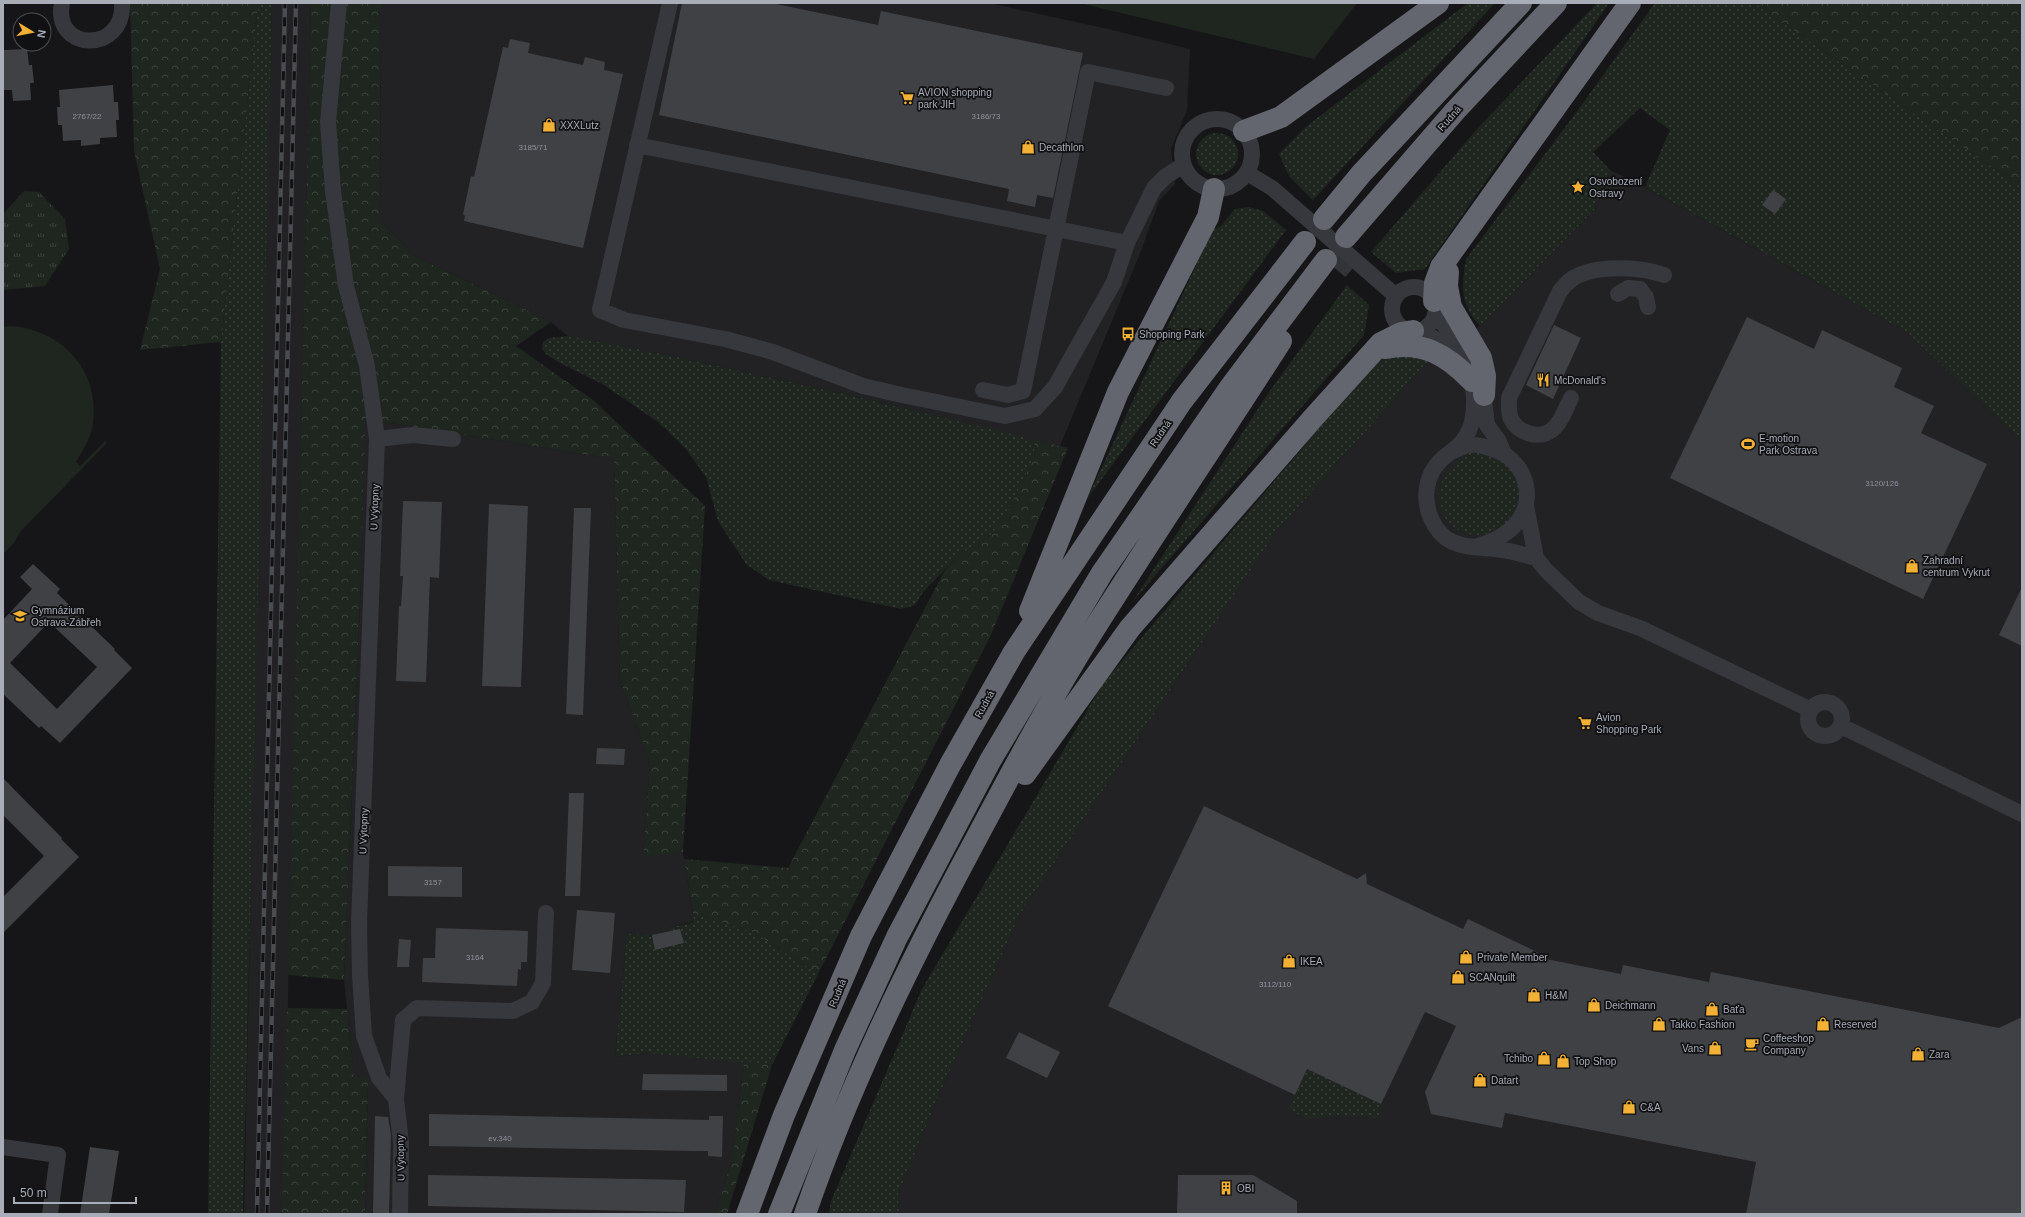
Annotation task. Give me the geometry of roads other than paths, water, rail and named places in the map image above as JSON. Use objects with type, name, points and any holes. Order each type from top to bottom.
[{"type":"highway","points":[[1244,130],[1281,117],[1438,3]]},
{"type":"highway","points":[[1324,218],[1361,174],[1521,3]]},
{"type":"highway","name":"Rudná","points":[[1351,241],[1455,111],[1556,3]]},
{"type":"highway","points":[[1435,308],[1437,275],[1630,3]]},
{"type":"highway","points":[[1014,652],[1118,392],[1208,217],[1214,189]]},
{"type":"highway","points":[[1372,350],[1408,345],[1424,348],[1441,354],[1456,364],[1478,388],[1485,376],[1482,358],[1456,318],[1450,302],[1447,286],[1447,274],[1465,234]]},
{"type":"highway","name":"Rudná","points":[[747,1214],[784,1115],[861,936],[950,765],[1014,652],[1182,401],[1305,242]]},
{"type":"highway","points":[[779,1214],[845,1050],[894,944],[990,761],[1102,573],[1231,386],[1332,265],[1284,336],[1093,632],[1006,782],[930,925],[887,1014],[805,1214]]},
{"type":"highway","points":[[930,925],[1011,793],[1130,628],[1372,350],[1391,337],[1417,330]]},
{"type":"highway","points":[[810,1214],[814,1189]]},
{"type":"street","points":[[62,3],[60,13],[63,24],[70,34],[79,40],[100,40],[109,36],[117,27],[123,14],[122,3]]},
{"type":"street","name":"U Výtopny","points":[[339,3],[328,122],[333,191],[346,286],[367,366],[377,439],[359,923],[360,975],[364,1036],[379,1078],[396,1099],[401,1143],[400,1214]]},
{"type":"street","points":[[670,3],[600,310],[624,320],[725,339],[773,352],[863,386],[1005,416],[1035,410],[1055,387],[1114,282],[1127,243],[1154,188],[1183,165]]},
{"type":"street","points":[[982,390],[1008,395],[1023,391],[1088,72],[1166,88]]},
{"type":"street","points":[[1219,118],[1233,122],[1244,130],[1252,148],[1252,160],[1247,173],[1233,185],[1214,189],[1195,182],[1186,171],[1182,158],[1183,144],[1189,132],[1200,123],[1209,119],[1219,118]]},
{"type":"street","points":[[637,145],[1127,243]]},
{"type":"street","points":[[1247,173],[1272,188],[1390,291],[1395,320],[1401,327],[1417,330],[1446,345],[1457,356],[1478,388],[1487,424],[1498,440],[1504,454]]},
{"type":"street","points":[[1571,398],[1559,422],[1548,432],[1537,434],[1524,432],[1515,425],[1510,418],[1508,410],[1509,398],[1560,291],[1570,280],[1578,275],[1600,269],[1642,270],[1664,275]]},
{"type":"street","points":[[1390,291],[1414,287],[1426,291],[1435,308],[1474,362],[1480,378],[1474,397],[1471,425],[1466,437],[1453,451],[1439,462],[1432,472],[1427,484],[1427,511],[1433,523],[1441,534],[1451,542],[1464,546],[1502,550],[1536,558]]},
{"type":"street","points":[[1618,294],[1628,288],[1640,289],[1646,296],[1648,307]]},
{"type":"street","points":[[1417,330],[1429,325],[1435,308]]},
{"type":"street","points":[[377,439],[413,435],[453,439]]},
{"type":"street","points":[[1453,451],[1470,445],[1483,446],[1504,454],[1514,461],[1521,470],[1525,481],[1527,493],[1526,505],[1536,558],[1566,591],[1586,607],[1598,613],[1640,628],[1811,710]]},
{"type":"street","points":[[1477,547],[1500,538],[1514,526],[1526,505]]},
{"type":"street","points":[[1822,702],[1835,705],[1842,716],[1841,726],[1835,734],[1828,736],[1816,734],[1808,723],[1811,710],[1822,702]]},
{"type":"street","points":[[1841,726],[2022,814]]},
{"type":"street","points":[[396,1099],[403,1020],[417,1008],[513,1010],[532,1002],[543,983],[546,913]]},
{"type":"street","points":[[3,1147],[58,1155],[50,1214]]},
{"type":"tunnel","points":[[1337,270],[1357,246]]},
{"type":"railway","points":[[257,1214],[285,3]]},
{"type":"railway","points":[[267,1214],[296,3]]},
{"type":"place","name":"AVION shopping park JIH","points":[[907,98]]},
{"type":"place","name":"XXXLutz","points":[[549,125]]},
{"type":"place","name":"Decathlon","points":[[1028,147]]},
{"type":"place","name":"Osvobození Ostravy","points":[[1578,187]]},
{"type":"place","name":"Shopping Park","points":[[1128,334]]},
{"type":"place","name":"McDonald's","points":[[1543,380]]},
{"type":"place","name":"E-motion Park Ostrava","points":[[1748,444]]},
{"type":"place","name":"Zahradní centrum Vykrut","points":[[1912,566]]},
{"type":"place","name":"Gymnázium Ostrava-Zábřeh","points":[[20,616]]},
{"type":"place","name":"Avion Shopping Park","points":[[1585,723]]},
{"type":"place","name":"Private Member","points":[[1466,957]]},
{"type":"place","name":"IKEA","points":[[1289,961]]},
{"type":"place","name":"SCANquilt","points":[[1458,977]]},
{"type":"place","name":"H&M","points":[[1534,995]]},
{"type":"place","name":"Deichmann","points":[[1594,1005]]},
{"type":"place","name":"Baťa","points":[[1712,1009]]},
{"type":"place","name":"Takko Fashion","points":[[1659,1024]]},
{"type":"place","name":"Reserved","points":[[1823,1024]]},
{"type":"place","name":"Coffeeshop Company","points":[[1752,1044]]},
{"type":"place","name":"Vans","points":[[1715,1048]]},
{"type":"place","name":"Zara","points":[[1918,1054]]},
{"type":"place","name":"Tchibo","points":[[1544,1058]]},
{"type":"place","name":"Top Shop","points":[[1563,1061]]},
{"type":"place","name":"Datart","points":[[1480,1080]]},
{"type":"place","name":"C&A","points":[[1629,1107]]},
{"type":"place","name":"OBI","points":[[1226,1188]]}]
